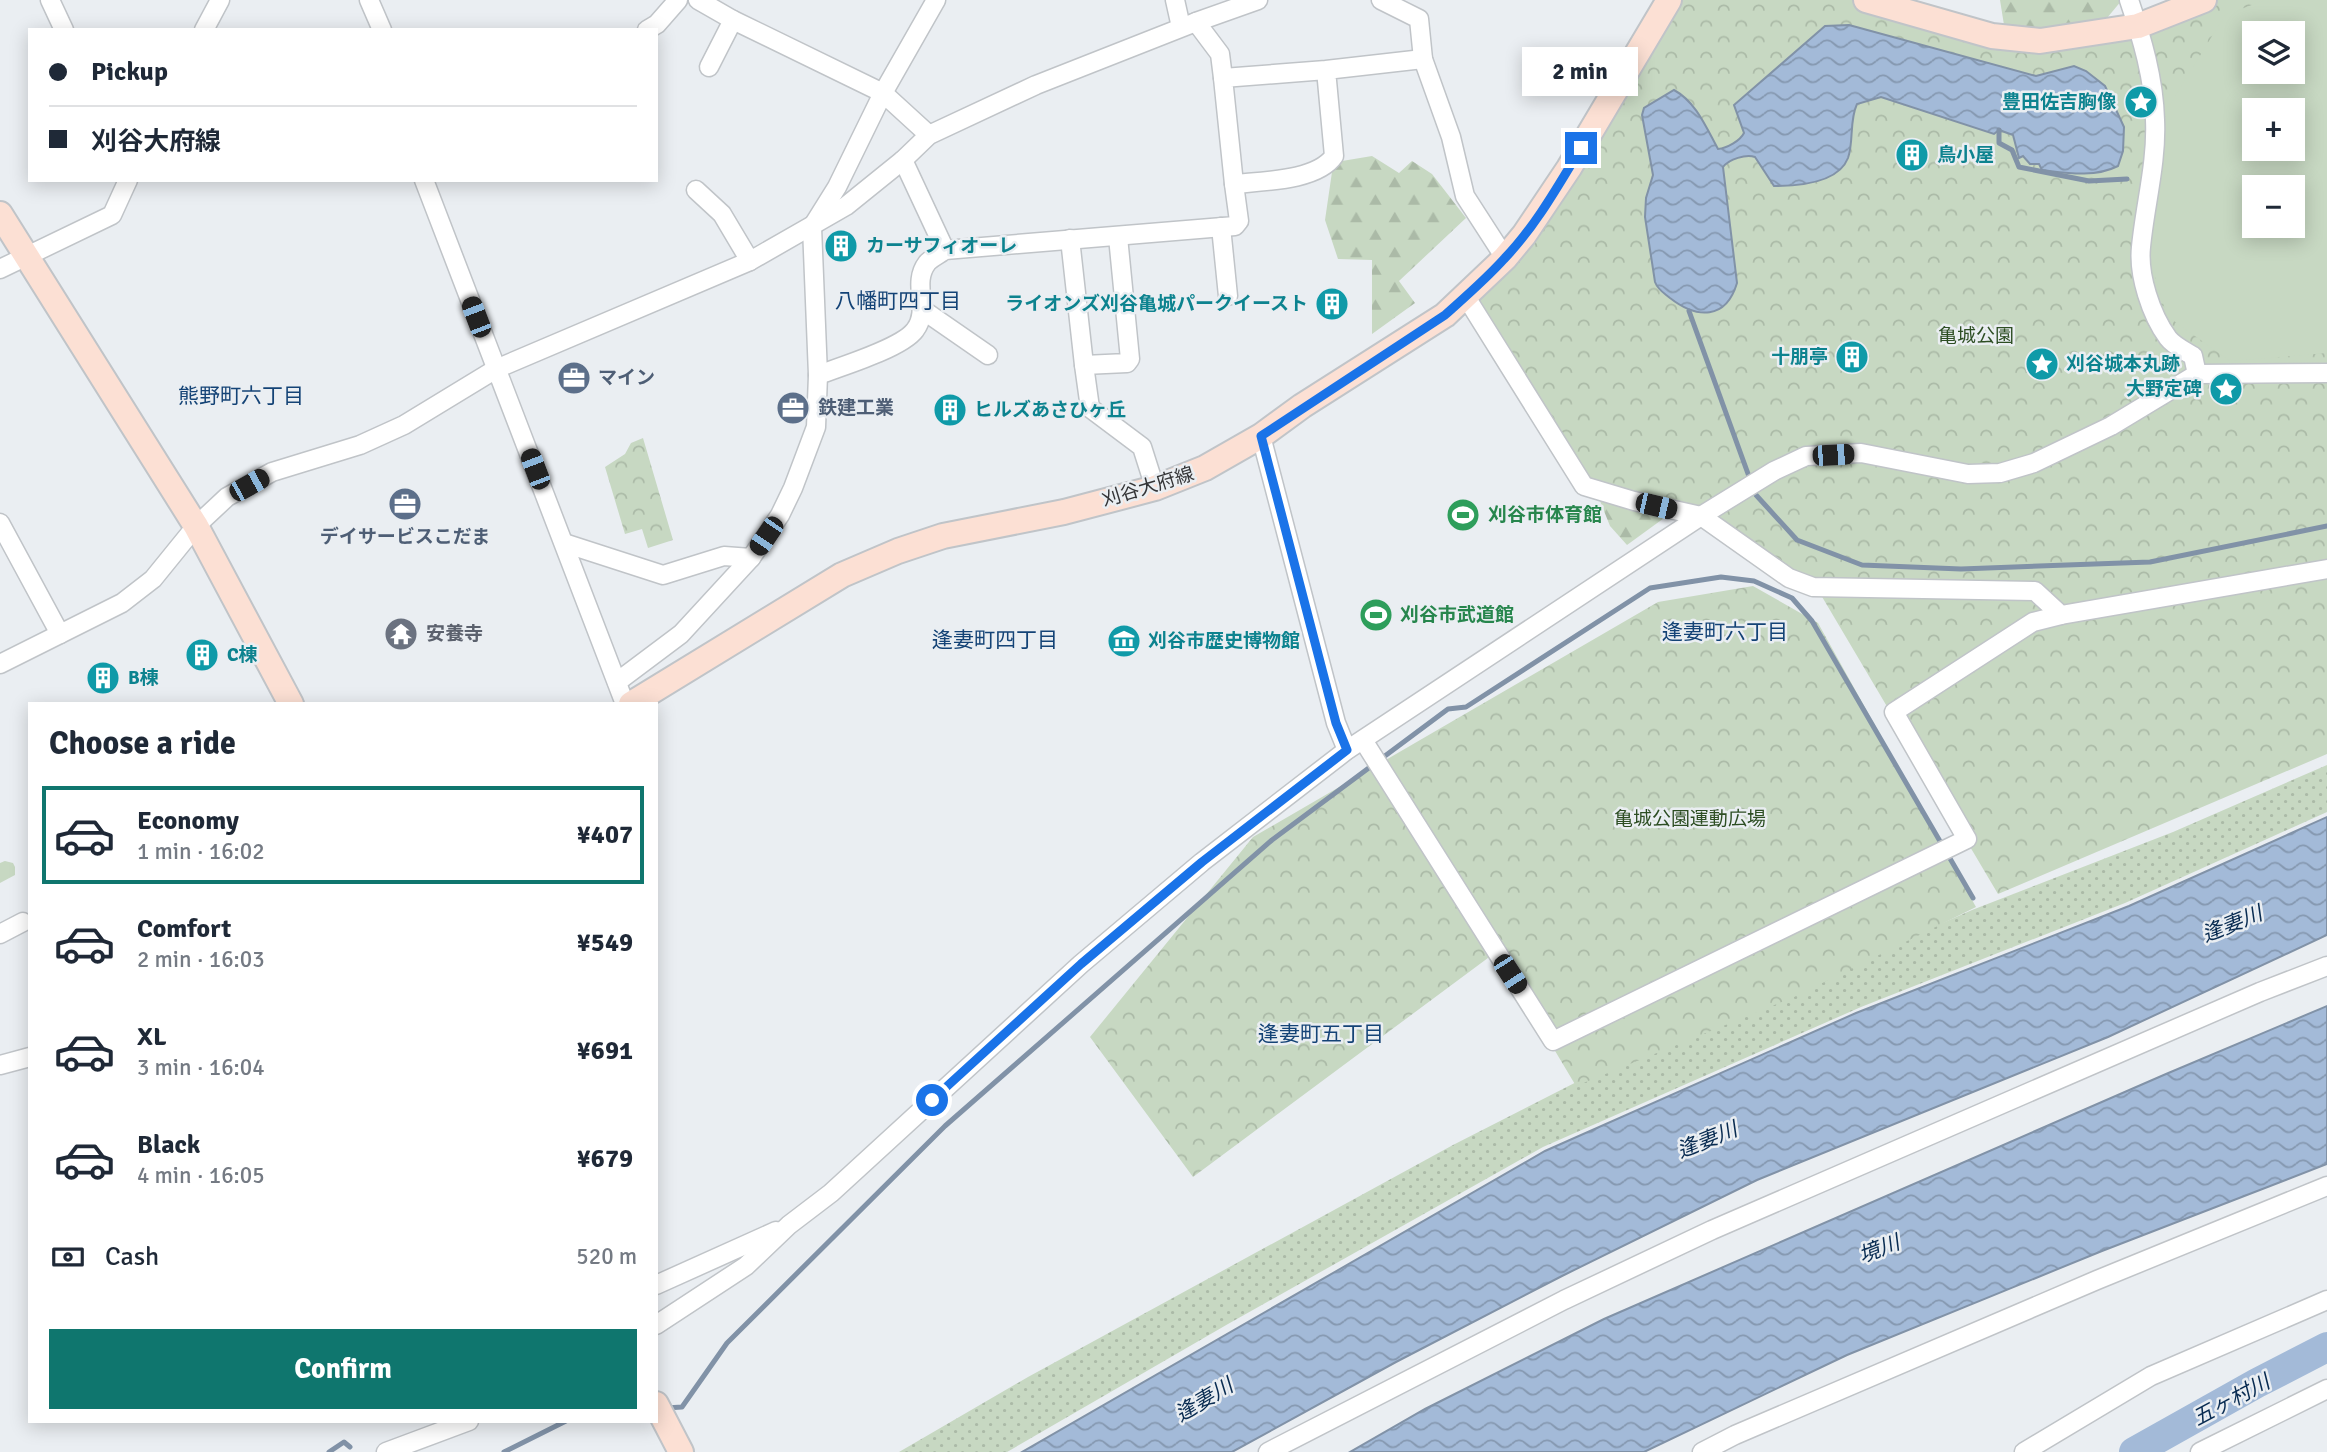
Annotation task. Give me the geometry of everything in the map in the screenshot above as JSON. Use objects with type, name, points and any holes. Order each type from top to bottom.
[{"type":"main road","name":"刈谷大府線","points":[[634,702],[842,575],[898,551],[943,536],[1064,512],[1155,488],[1205,468],[1261,436],[1445,315],[1505,258],[1524,235],[1569,168],[1670,0]]},
{"type":"main road","points":[[1866,0],[1992,36],[2040,40],[2138,26],[2204,0]]},
{"type":"main road","points":[[0,214],[196,526],[290,702]]},
{"type":"main road","points":[[658,1408],[681,1452]]},
{"type":"street","points":[[50,0],[63,28]]},
{"type":"street","points":[[205,28],[220,0]]},
{"type":"street","points":[[369,0],[381,28]]},
{"type":"street","points":[[650,28],[678,0]]},
{"type":"street","points":[[698,0],[733,20],[883,93],[929,135]]},
{"type":"street","points":[[617,682],[681,634],[751,558],[780,514],[816,427],[818,375],[812,227],[837,187],[883,93],[936,0]]},
{"type":"street","points":[[818,375],[885,350],[915,331],[923,310],[919,283],[927,262],[945,250],[1221,228],[1235,226],[1239,222],[1220,54],[1188,24],[1175,0]]},
{"type":"street","points":[[0,664],[122,603],[153,579],[196,526],[227,497],[272,472],[360,445],[404,425],[496,369],[750,261],[846,206],[929,135],[1036,85],[1188,24],[1258,0]]},
{"type":"street","points":[[1381,0],[1419,19],[1423,59],[1451,137],[1465,196],[1505,258]]},
{"type":"street","points":[[2129,0],[2151,83],[2155,120],[2151,178],[2140,249],[2144,283],[2156,316],[2169,340],[2193,356],[2197,374]]},
{"type":"street","points":[[709,67],[733,20]]},
{"type":"street","points":[[1223,78],[1423,59]]},
{"type":"street","points":[[1234,184],[1294,177],[1328,164],[1334,156],[1326,69]]},
{"type":"street","points":[[902,160],[945,250]]},
{"type":"street","points":[[0,269],[112,215],[127,182]]},
{"type":"street","points":[[425,182],[624,702]]},
{"type":"street","points":[[695,190],[722,214],[750,261]]},
{"type":"street","points":[[1221,228],[1228,296]]},
{"type":"street","points":[[1084,365],[1127,363],[1130,359],[1118,237]]},
{"type":"street","points":[[1070,239],[1090,408],[1142,447],[1155,488]]},
{"type":"street","points":[[1465,297],[1584,486],[1634,501],[1701,516],[1789,578],[1813,587],[2035,592],[2061,615]]},
{"type":"street","points":[[923,310],[988,355]]},
{"type":"street","points":[[658,1324],[746,1266],[789,1225],[831,1193],[1081,964],[1202,862],[1347,750],[1701,516],[1774,471],[1806,456],[1861,453],[1968,474],[2000,473],[2034,463],[2111,426],[2197,374],[2327,373]]},
{"type":"street","points":[[1261,436],[1336,723],[1347,750]]},
{"type":"street","points":[[0,523],[60,634]]},
{"type":"street","points":[[564,543],[663,575],[724,556],[751,558]]},
{"type":"street","points":[[1363,740],[1553,1041],[1967,839],[1894,712],[2033,622],[2327,569]]},
{"type":"street","points":[[0,934],[23,922]]},
{"type":"street","points":[[1268,1452],[1552,1306],[1712,1230],[2260,992],[2327,966]]},
{"type":"street","points":[[0,1065],[28,1058]]},
{"type":"street","points":[[1702,1452],[1735,1435],[2059,1296],[2327,1185]]},
{"type":"street","points":[[658,1283],[789,1225]]},
{"type":"street","points":[[2024,1452],[2151,1376],[2327,1300]]},
{"type":"street","points":[[2200,1452],[2327,1389]]},
{"type":"street","points":[[386,1452],[455,1425]]},
{"type":"green space","name":"亀城公園","points":[[1667,0],[1866,0],[2040,41],[2204,0],[2327,0],[2327,754],[1998,894],[1821,595],[1701,516],[1584,486],[1466,297],[1505,259]]},
{"type":"green space","points":[[2000,0],[2122,0],[2107,18],[2047,28],[2004,25]]},
{"type":"green space","points":[[2265,0],[2327,0],[2327,353],[2230,361],[2167,316],[2145,244],[2166,111],[2225,15]]},
{"type":"green space","points":[[1372,156],[1399,173],[1412,161],[1432,174],[1466,218],[1399,281],[1415,303],[1372,334],[1372,260],[1338,259],[1325,220],[1332,172],[1342,161]]},
{"type":"green space","points":[[643,438],[673,540],[648,548],[642,529],[625,534],[605,467],[625,454],[631,443]]},
{"type":"green space","points":[[1704,489],[1627,545],[1610,526],[1598,496]]},
{"type":"green space","name":"亀城公園運動広場","points":[[1753,586],[1818,623],[1976,907],[1794,997],[1576,1086],[1496,952],[1193,1177],[1090,1037],[1253,837],[1658,602]]},
{"type":"green space","points":[[2327,765],[2327,812],[2125,903],[1861,1007],[1543,1147],[1007,1452],[899,1452],[1028,1377],[1453,1145],[1602,1069],[1972,910],[2173,832]]},
{"type":"green space","points":[[0,863],[13,863],[15,875],[0,883]]},
{"type":"water","points":[[1849,25],[2036,76],[2074,66],[2086,71],[2105,86],[2124,127],[2123,151],[2118,166],[2090,173],[2042,170],[2039,164],[2030,164],[2023,156],[2019,158],[2013,135],[1999,130],[1994,134],[1881,97],[1857,104],[1848,158],[1843,167],[1826,178],[1805,184],[1774,186],[1755,157],[1751,156],[1733,160],[1723,167],[1737,283],[1726,304],[1718,310],[1700,312],[1680,305],[1661,291],[1655,282],[1645,217],[1646,198],[1653,175],[1642,115],[1644,108],[1674,90],[1694,108],[1718,149],[1725,147],[1744,133],[1734,105],[1825,26]]},
{"type":"water","name":"逢妻川","points":[[2327,817],[2327,935],[2108,1037],[1757,1180],[1396,1362],[1232,1452],[1022,1452],[1545,1151],[1856,1013],[2129,906]]},
{"type":"water","name":"境川","points":[[2327,1006],[2327,1164],[2102,1251],[1847,1355],[1644,1452],[1350,1452],[1425,1409],[1604,1319]]},
{"type":"waterway","points":[[1999,130],[1999,143],[2012,150],[2019,167],[2089,181],[2127,179]]},
{"type":"waterway","points":[[1689,311],[1751,482]]},
{"type":"waterway","points":[[1756,495],[1797,540],[1862,565],[1961,569],[2150,562],[2327,526]]},
{"type":"waterway","points":[[666,1408],[682,1407],[727,1343],[945,1126],[1272,840],[1448,709],[1466,707],[1650,588],[1721,577],[1754,581],[1792,598],[1812,621],[1973,898]]},
{"type":"waterway","name":"五ヶ村川","points":[[2134,1452],[2327,1347]]},
{"type":"waterway","points":[[504,1452],[562,1423]]},
{"type":"waterway","points":[[329,1452],[344,1442],[350,1447]]},
{"type":"place","name":"豊田佐吉胸像","points":[[2141,102]]},
{"type":"place","name":"鳥小屋","points":[[1912,155]]},
{"type":"place","name":"カーサフィオーレ","points":[[841,246]]},
{"type":"place","name":"ライオンズ刈谷亀城パークイースト","points":[[1332,304]]},
{"type":"place","name":"十朋亭","points":[[1852,357]]},
{"type":"place","name":"刈谷城本丸跡","points":[[2042,364]]},
{"type":"place","name":"マイン","points":[[574,378]]},
{"type":"place","name":"大野定碑","points":[[2226,389]]},
{"type":"place","name":"鉄建工業","points":[[793,408]]},
{"type":"place","name":"ヒルズあさひヶ丘","points":[[950,410]]},
{"type":"place","name":"デイサービスこだま","points":[[405,504]]},
{"type":"place","name":"刈谷市体育館","points":[[1463,515]]},
{"type":"place","name":"刈谷市武道館","points":[[1376,615]]},
{"type":"place","name":"安養寺","points":[[401,634]]},
{"type":"place","name":"刈谷市歴史博物館","points":[[1124,641]]},
{"type":"place","name":"C棟","points":[[202,655]]},
{"type":"place","name":"B棟","points":[[103,678]]},
{"type":"district","name":"八幡町四丁目","points":[[898,301]]},
{"type":"district","name":"熊野町六丁目","points":[[241,396]]},
{"type":"district","name":"逢妻町六丁目","points":[[1725,632]]},
{"type":"district","name":"逢妻町四丁目","points":[[995,640]]},
{"type":"district","name":"逢妻町五丁目","points":[[1321,1034]]},
{"type":"route","points":[[932,1100],[1081,964],[1202,862],[1347,750],[1336,723],[1261,436],[1445,315],[1505,258],[1524,235],[1581,148]]}]
